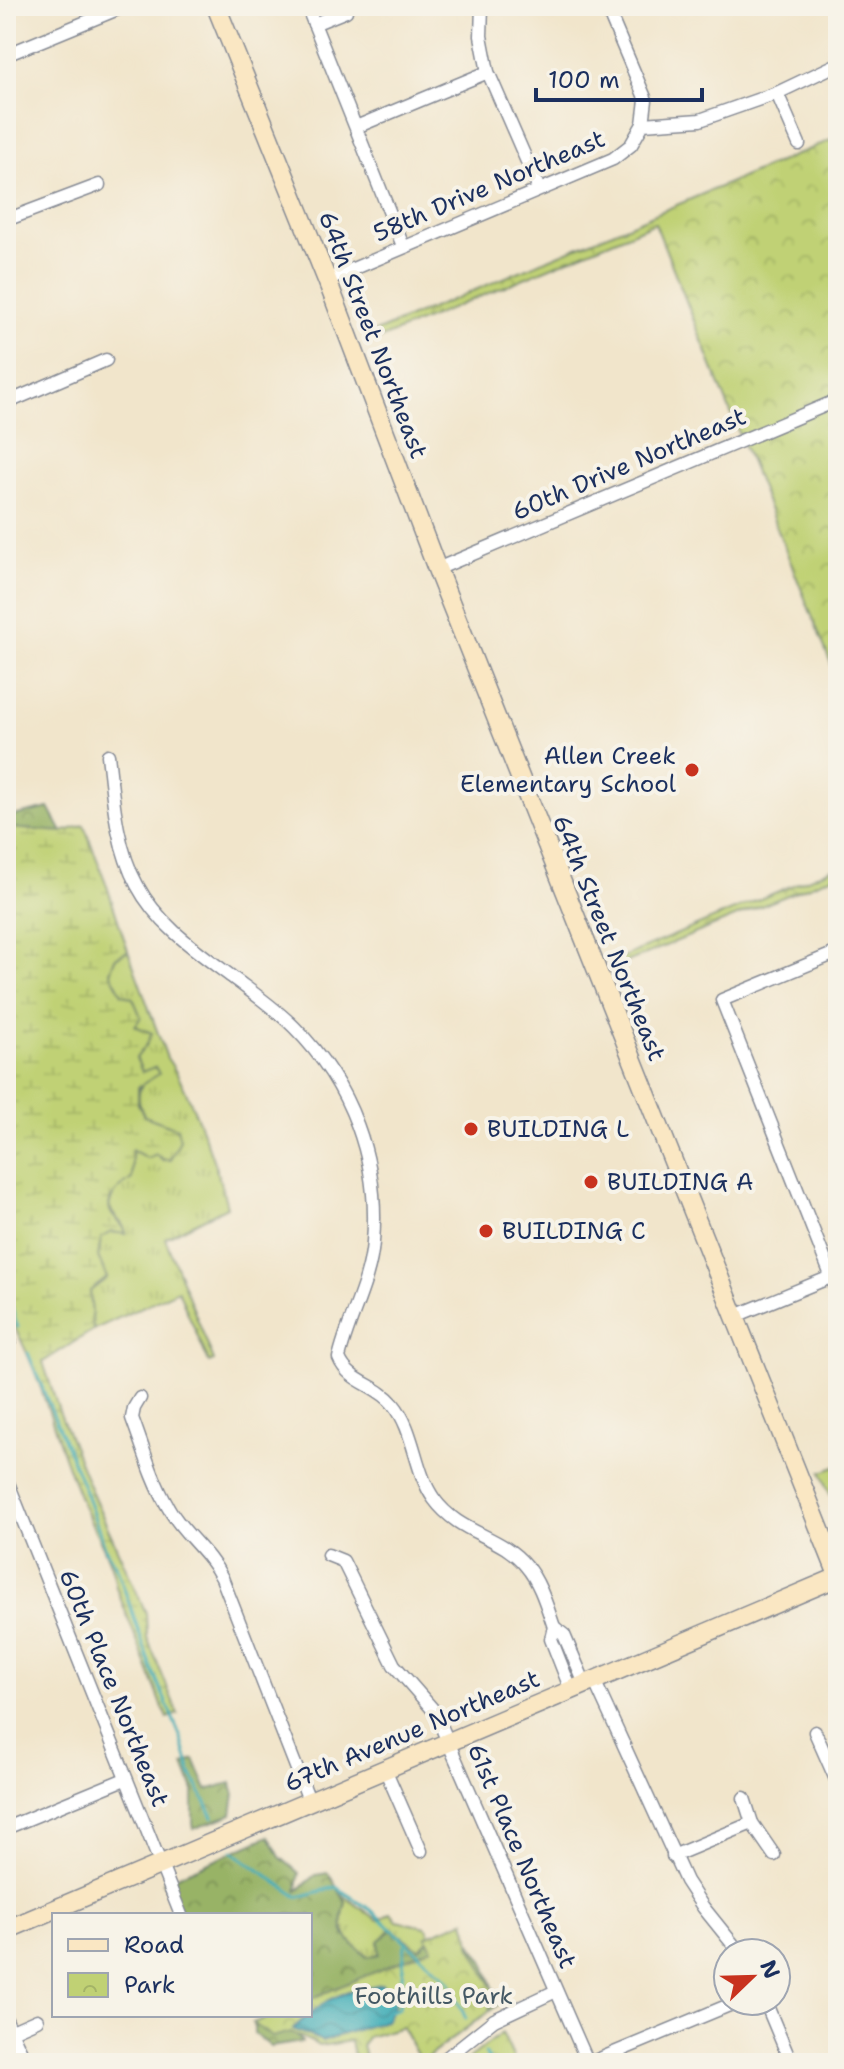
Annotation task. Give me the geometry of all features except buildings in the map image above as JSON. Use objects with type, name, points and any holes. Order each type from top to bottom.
[{"type":"main road","name":"64th Street Northeast","points":[[216,6],[838,1576]]},
{"type":"main road","name":"67th Avenue Northeast","points":[[6,1930],[838,1576]]},
{"type":"street","points":[[6,55],[125,6]]},
{"type":"street","points":[[307,6],[403,246]]},
{"type":"street","points":[[482,6],[481,36],[488,72],[539,189]]},
{"type":"street","points":[[611,6],[612,20],[646,100],[643,124],[700,120],[777,93],[838,64]]},
{"type":"street","points":[[314,24],[346,11]]},
{"type":"street","points":[[356,127],[488,72]]},
{"type":"street","points":[[777,93],[799,144]]},
{"type":"street","name":"58th Drive Northeast","points":[[327,280],[613,159],[631,145],[643,124]]},
{"type":"street","points":[[6,220],[99,185]]},
{"type":"street","points":[[6,403],[106,360]]},
{"type":"street","name":"60th Drive Northeast","points":[[437,569],[838,400]]},
{"type":"street","points":[[108,755],[126,860],[147,902],[172,930],[293,1027],[320,1057],[351,1106],[364,1141],[374,1215],[373,1245],[364,1285],[339,1358],[344,1371],[392,1403],[403,1420],[431,1496],[450,1518],[511,1552],[527,1567],[554,1627],[551,1639],[583,1685],[703,1907],[727,1937]]},
{"type":"street","points":[[838,952],[722,1000],[835,1275],[838,1293]]},
{"type":"street","points":[[733,1317],[835,1275]]},
{"type":"street","points":[[140,1398],[132,1418],[160,1490],[168,1508],[214,1561],[309,1800]]},
{"type":"street","name":"60th Place Northeast","points":[[6,1478],[180,1913]]},
{"type":"street","name":"61st Place Northeast","points":[[328,1555],[343,1561],[394,1665],[435,1712],[589,2063]]},
{"type":"street","points":[[815,1732],[836,1776]]},
{"type":"street","points":[[385,1769],[421,1851]]},
{"type":"street","points":[[6,1828],[125,1779]]},
{"type":"street","points":[[744,1798],[752,1823],[774,1855]]},
{"type":"street","points":[[673,1856],[752,1823]]},
{"type":"street","points":[[440,2063],[494,2020],[556,1991]]},
{"type":"street","points":[[589,2063],[712,2012]]},
{"type":"street","points":[[772,2017],[791,2063]]},
{"type":"street","points":[[26,2063],[9,2025],[37,2020]]},
{"type":"green space","points":[[838,137],[838,681],[655,223],[370,343],[366,336]]},
{"type":"green space","points":[[6,796],[13,816],[49,808],[62,832],[9,828],[6,831]]},
{"type":"green space","points":[[84,825],[128,951],[115,958],[110,972],[122,994],[133,998],[141,1017],[135,1026],[152,1033],[136,1058],[142,1072],[155,1067],[159,1074],[138,1087],[138,1104],[144,1116],[177,1128],[180,1140],[170,1160],[163,1160],[156,1154],[147,1158],[132,1150],[132,1179],[113,1195],[109,1205],[126,1234],[111,1232],[101,1238],[98,1257],[107,1278],[90,1291],[93,1330],[43,1362],[90,1488],[146,1613],[147,1637],[178,1714],[167,1718],[110,1564],[72,1478],[29,1357],[6,1312],[6,831],[8,828],[62,832]]},
{"type":"green space","points":[[838,866],[838,874],[620,965],[618,959]]},
{"type":"green space","points":[[128,951],[167,1058],[176,1071],[202,1130],[227,1207],[165,1238],[214,1361],[209,1363],[178,1290],[93,1330],[90,1291],[107,1278],[98,1257],[101,1238],[111,1232],[126,1233],[109,1205],[132,1149],[147,1158],[156,1154],[163,1160],[177,1128],[144,1116],[139,1101],[145,1079],[155,1067],[142,1072],[136,1058],[147,1044],[110,972],[115,958]]},
{"type":"green space","points":[[838,1466],[838,1513],[821,1472]]},
{"type":"green space","points":[[194,1759],[207,1790],[231,1783],[235,1794],[232,1814],[193,1829],[193,1788],[184,1764]]},
{"type":"green space","points":[[269,1836],[280,1857],[299,1873],[297,1891],[316,1875],[328,1873],[346,1902],[342,1921],[345,1934],[367,1957],[379,1954],[378,1941],[392,1929],[419,1949],[432,1936],[461,1928],[484,1962],[499,2004],[421,2062],[402,2027],[392,2029],[312,2013],[312,1913],[182,1913],[163,1882]]},
{"type":"green space","points":[[340,1893],[378,1920],[391,1913],[397,1921],[426,1927],[432,1936],[419,1949],[413,1947],[368,1957],[345,1934],[342,1921],[346,1902]]},
{"type":"green space","name":"Foothills Park","points":[[465,1920],[472,1948],[493,1989],[489,2011],[421,2062],[402,2027],[367,2037],[362,2045],[366,2063],[355,2063],[350,2041],[320,2046],[291,2032],[272,2037],[253,2023],[268,2017],[312,2017],[312,1998],[432,1948],[426,1936]]},
{"type":"green space","points":[[276,2017],[293,2029],[302,2042],[271,2047],[254,2033],[254,2025]]},
{"type":"green space","name":"Foothills Park","points":[[502,2033],[516,2063],[463,2063]]},
{"type":"water","points":[[382,1984],[395,2003],[385,2021],[322,2041],[293,2029],[306,2017],[312,2017],[314,2010],[333,1998]]},
{"type":"waterway","points":[[6,1272],[6,1286]]},
{"type":"waterway","points":[[6,1290],[18,1327]]},
{"type":"waterway","points":[[28,1353],[106,1550],[117,1568],[150,1664],[181,1738],[191,1773],[213,1817]]},
{"type":"waterway","points":[[232,1851],[298,1897],[336,1887],[371,1910],[449,1981],[466,2019]]},
{"type":"waterway","points":[[390,2011],[399,2008],[405,1945]]},
{"type":"waterway","points":[[485,2053],[491,2063]]},
{"type":"place","name":"Allen Creek Elementary School","points":[[692,770]]},
{"type":"place","name":"BUILDING L","points":[[471,1129]]},
{"type":"place","name":"BUILDING A","points":[[591,1182]]},
{"type":"place","name":"BUILDING C","points":[[486,1231]]}]
